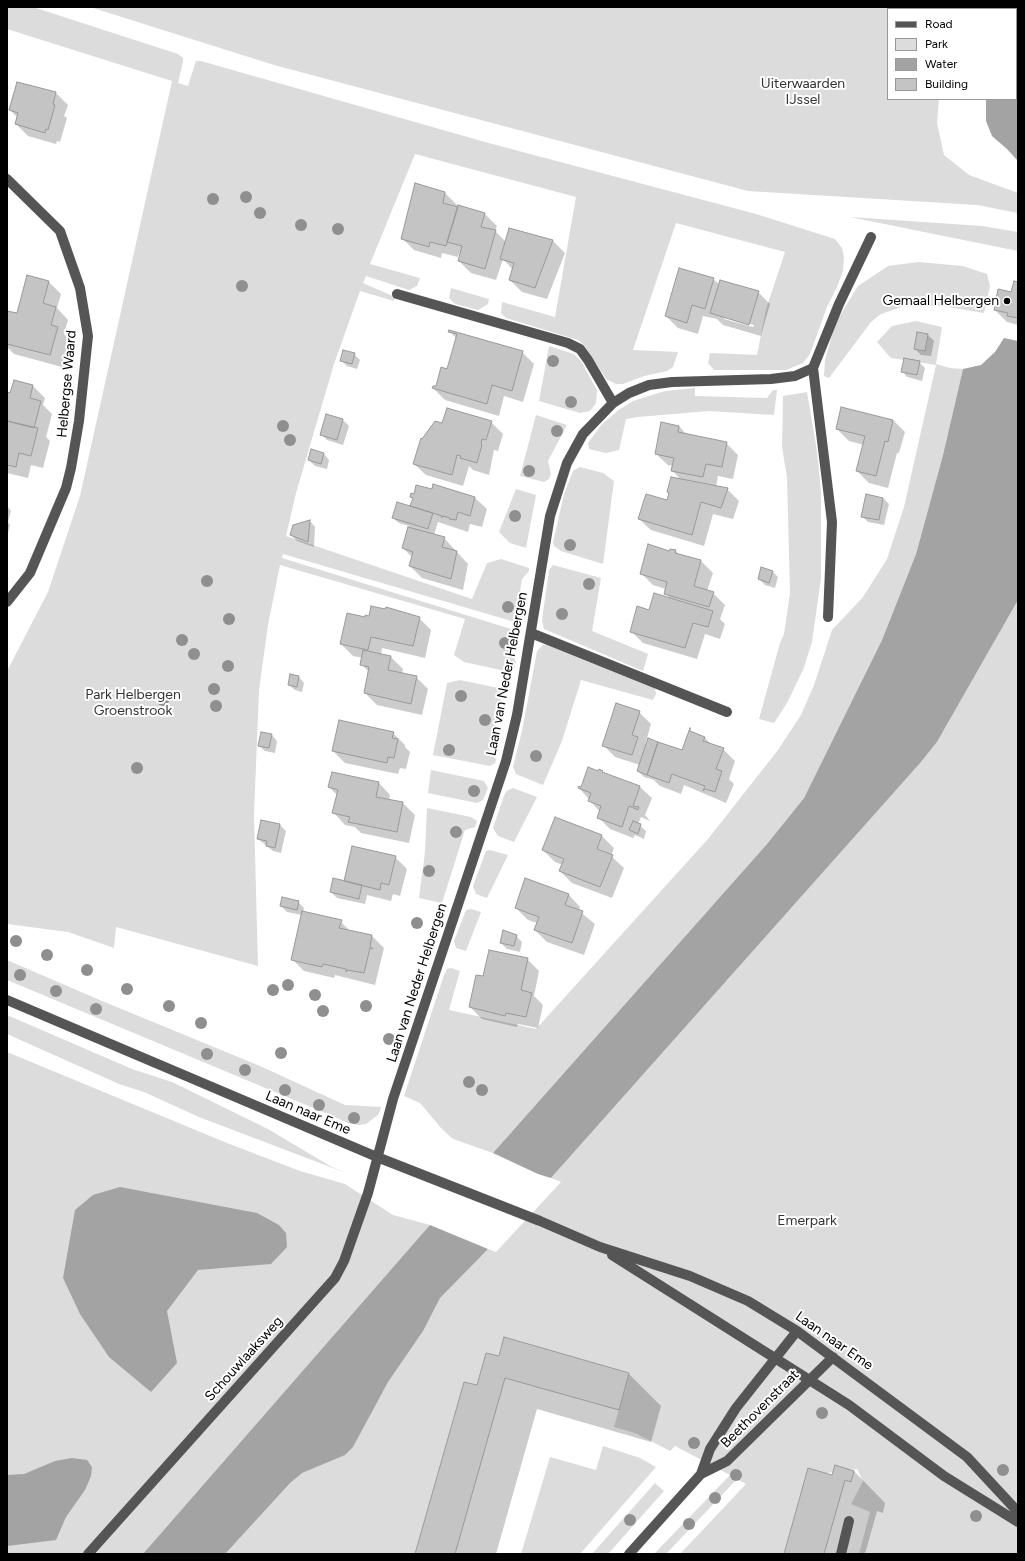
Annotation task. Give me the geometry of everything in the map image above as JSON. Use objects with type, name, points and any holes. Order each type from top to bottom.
[{"type":"street","name":"Helbergse Waard","points":[[7,179],[60,231],[80,288],[88,336],[79,421],[66,488],[30,573],[7,602]]},
{"type":"street","points":[[828,617],[832,522],[813,368],[839,304],[871,237]]},
{"type":"street","points":[[398,294],[568,343],[580,349],[613,403]]},
{"type":"street","name":"Laan van Neder Helbergen","points":[[377,1157],[393,1099],[506,761],[517,715],[550,516],[567,463],[583,434],[613,403],[629,393],[649,385],[672,382],[771,379],[795,376],[813,368]]},
{"type":"street","points":[[531,632],[727,712]]},
{"type":"street","name":"Laan naar Eme","points":[[7,1000],[377,1157],[540,1220],[600,1247],[690,1276],[748,1302],[797,1331],[833,1356],[967,1457],[1018,1512]]},
{"type":"street","name":"Schouwlaaksweg","points":[[88,1554],[335,1278],[344,1261],[368,1193],[377,1157]]},
{"type":"street","name":"Laan naar Eme","points":[[600,1247],[849,1405],[944,1476],[1018,1522]]},
{"type":"street","name":"Beethovenstraat","points":[[629,1554],[700,1474],[710,1449],[736,1408],[797,1331]]},
{"type":"street","name":"Beethovenstraat","points":[[700,1474],[727,1462],[833,1356]]},
{"type":"street","points":[[841,1554],[849,1521]]},
{"type":"green space","name":"Park Helbergen Groenstrook","points":[[7,7],[33,7],[178,54],[183,58],[183,62],[178,83],[188,86],[196,61],[201,61],[485,142],[756,214],[835,239],[842,248],[844,257],[843,271],[827,307],[810,354],[803,363],[786,370],[714,370],[708,363],[710,353],[757,355],[766,309],[785,252],[676,223],[633,350],[678,352],[673,367],[667,371],[644,376],[623,384],[616,384],[606,379],[585,346],[578,340],[506,318],[501,313],[502,302],[555,317],[576,197],[415,154],[370,264],[420,278],[417,286],[409,290],[366,276],[363,283],[395,297],[394,301],[360,291],[334,364],[296,493],[286,536],[472,599],[487,563],[501,559],[529,568],[529,571],[522,579],[515,622],[283,554],[282,558],[511,629],[514,634],[510,649],[516,662],[514,669],[510,672],[464,662],[454,655],[465,619],[280,565],[268,625],[259,690],[254,815],[258,966],[116,927],[114,948],[68,932],[7,924],[7,671],[48,592],[80,496],[172,81],[7,29]]},
{"type":"green space","name":"Uiterwaarden IJssel","points":[[90,7],[950,7],[887,8],[887,100],[939,100],[937,123],[944,155],[969,175],[1018,193],[1018,213],[977,205],[748,191],[274,65]]},
{"type":"green space","points":[[850,217],[982,226],[1018,232],[1018,251]]},
{"type":"green space","points":[[918,262],[963,266],[987,274],[990,286],[984,313],[942,306],[908,305],[881,314],[871,322],[829,378],[824,376],[825,360],[835,324],[858,286],[888,266]]},
{"type":"green space","points":[[451,288],[489,299],[488,304],[478,310],[455,304],[449,298]]},
{"type":"green space","points":[[916,321],[942,327],[936,364],[950,368],[963,369],[943,455],[916,554],[882,640],[804,798],[767,844],[493,1153],[453,1139],[441,1128],[420,1103],[404,1096],[447,969],[451,968],[460,971],[449,1010],[536,1029],[708,839],[778,750],[801,715],[814,685],[832,630],[863,597],[887,559],[904,507],[936,365],[891,358],[877,342],[892,326]]},
{"type":"green space","points":[[549,346],[574,354],[581,361],[597,390],[596,403],[590,411],[580,413],[539,401]]},
{"type":"green space","points":[[695,388],[695,396],[767,398],[773,390],[777,390],[774,415],[709,411],[626,419],[619,450],[606,453],[589,449],[588,443],[602,424],[620,409],[633,401],[665,391]]},
{"type":"green space","points":[[807,392],[817,451],[821,492],[821,578],[812,642],[803,670],[787,703],[774,723],[759,719],[780,643],[784,634],[790,593],[787,477],[782,447],[783,396]]},
{"type":"green space","points":[[536,415],[567,425],[548,461],[551,474],[549,479],[544,482],[520,476]]},
{"type":"green space","points":[[580,467],[603,473],[614,481],[603,564],[561,551],[554,546],[553,542],[564,494],[573,471]]},
{"type":"green space","points":[[516,489],[536,495],[526,548],[510,543],[499,532]]},
{"type":"green space","points":[[553,565],[601,578],[592,631],[648,654],[643,671],[544,629],[542,620],[549,570]]},
{"type":"green space","name":"Emerpark","points":[[1018,600],[1018,1554],[859,1554],[870,1512],[851,1504],[863,1481],[857,1469],[806,1476],[784,1554],[680,1554],[746,1484],[737,1479],[666,1554],[654,1554],[730,1475],[675,1446],[670,1451],[635,1433],[614,1427],[629,1373],[504,1337],[499,1356],[486,1353],[477,1385],[464,1382],[415,1554],[7,1554],[7,1052],[227,1143],[300,1171],[345,1184],[393,1215],[430,1225],[425,1231],[481,1256],[488,1249],[496,1252],[561,1182],[551,1178],[921,762],[937,742]]},
{"type":"green space","points":[[543,645],[547,645],[655,688],[656,694],[653,700],[581,680],[562,741],[543,785],[516,774],[513,767],[522,731],[537,651]]},
{"type":"green space","points":[[460,680],[503,689],[490,750],[491,754],[496,759],[495,763],[490,766],[433,755],[447,683]]},
{"type":"green space","points":[[431,770],[484,781],[488,788],[483,800],[477,803],[428,793]]},
{"type":"green space","points":[[513,788],[537,797],[514,842],[498,836],[493,828],[505,793]]},
{"type":"green space","points":[[427,808],[471,817],[477,821],[475,827],[465,830],[442,903],[419,898],[425,852]]},
{"type":"green space","points":[[490,850],[508,855],[487,898],[476,894],[473,886],[486,851]]},
{"type":"green space","points":[[471,909],[481,912],[466,951],[456,948],[454,941],[466,910]]},
{"type":"green space","points":[[7,960],[260,1066],[345,1105],[381,1107],[379,1114],[366,1124],[359,1125],[348,1123],[7,980]]},
{"type":"green space","points":[[7,1015],[132,1069],[172,1082],[268,1129],[330,1166],[346,1173],[199,1117],[144,1092],[119,1084],[7,1034]]},
{"type":"green space","points":[[603,1446],[640,1458],[656,1467],[580,1554],[521,1554],[550,1457],[596,1470]]},
{"type":"green space","points":[[655,1483],[664,1491],[608,1554],[592,1554]]},
{"type":"water","points":[[1018,7],[1018,161],[992,136],[986,121],[986,100],[1017,100],[1017,8],[1004,8]]},
{"type":"water","points":[[1004,338],[1018,341],[1018,600],[937,742],[921,762],[551,1178],[538,1174],[493,1153],[767,844],[804,798],[882,640],[916,554],[943,455],[963,369],[981,365],[995,352]]},
{"type":"water","points":[[120,1187],[257,1213],[279,1225],[286,1233],[287,1247],[271,1264],[198,1270],[167,1311],[177,1363],[151,1392],[109,1357],[80,1314],[63,1278],[75,1210],[93,1195]]},
{"type":"water","points":[[430,1225],[488,1249],[440,1298],[423,1331],[388,1382],[353,1447],[345,1455],[302,1473],[290,1483],[225,1554],[143,1554]]},
{"type":"water","points":[[72,1458],[87,1460],[92,1467],[91,1476],[85,1490],[66,1517],[56,1540],[7,1546],[7,1475],[24,1474],[55,1461]]},
{"type":"building","points":[[17,82],[56,92],[53,104],[55,105],[48,130],[46,129],[45,133],[15,124],[18,113],[9,110]]},
{"type":"building","points":[[415,183],[445,192],[443,203],[458,207],[446,246],[430,242],[429,247],[401,239]]},
{"type":"building","points":[[458,205],[485,213],[481,227],[496,230],[485,269],[458,261],[462,246],[447,242]]},
{"type":"building","points":[[509,228],[553,240],[535,288],[509,280],[514,263],[500,259]]},
{"type":"building","points":[[679,268],[714,278],[705,309],[692,305],[687,323],[665,316]]},
{"type":"building","points":[[27,275],[49,281],[43,303],[56,307],[51,325],[58,327],[50,355],[7,344],[7,311],[17,313]]},
{"type":"building","points":[[720,280],[759,291],[749,325],[710,313]]},
{"type":"building","name":"Gemaal Helbergen","points":[[1014,281],[1018,282],[1018,318],[1007,316],[1008,313],[994,310],[998,289],[1011,292]]},
{"type":"building","points":[[449,330],[523,351],[512,391],[492,385],[487,404],[432,388],[433,386],[436,386],[441,367],[447,369],[457,334],[448,332]]},
{"type":"building","points":[[917,332],[928,334],[925,351],[914,349]]},
{"type":"building","points":[[343,350],[355,353],[352,364],[340,361]]},
{"type":"building","points":[[904,358],[920,361],[917,375],[901,372]]},
{"type":"building","points":[[14,380],[33,385],[30,398],[41,401],[34,428],[7,421],[7,392],[10,393]]},
{"type":"building","points":[[841,407],[893,420],[888,442],[885,441],[876,476],[856,471],[865,436],[836,429]]},
{"type":"building","points":[[447,408],[492,421],[486,440],[482,439],[482,445],[477,463],[460,458],[461,456],[457,455],[452,475],[413,464],[421,438],[422,439],[435,421],[442,423]]},
{"type":"building","points":[[326,414],[343,419],[337,440],[320,435]]},
{"type":"building","points":[[7,421],[38,428],[31,456],[19,453],[16,467],[7,465]]},
{"type":"building","points":[[661,422],[679,426],[678,432],[727,442],[722,467],[706,464],[703,477],[671,471],[674,458],[655,454]]},
{"type":"building","points":[[311,449],[324,453],[321,464],[308,460]]},
{"type":"building","points":[[671,477],[728,488],[721,508],[701,502],[692,535],[638,519],[646,494],[667,500],[669,493],[667,492]]},
{"type":"building","points":[[433,484],[475,497],[470,516],[458,512],[456,520],[450,520],[450,518],[443,516],[442,518],[442,516],[410,506],[413,498],[410,497],[411,493],[414,494],[416,485],[432,489]]},
{"type":"building","points":[[866,494],[883,498],[879,520],[861,517]]},
{"type":"building","points":[[397,502],[433,513],[428,529],[392,518]]},
{"type":"building","points":[[310,520],[308,542],[290,535],[293,525]]},
{"type":"building","points":[[408,527],[445,537],[442,547],[457,551],[451,579],[409,566],[413,552],[402,548]]},
{"type":"building","points":[[648,544],[669,551],[670,549],[676,550],[675,553],[701,560],[694,586],[714,592],[709,607],[664,594],[667,582],[640,574]]},
{"type":"building","points":[[761,567],[773,571],[769,583],[758,579]]},
{"type":"building","points":[[654,593],[713,611],[708,627],[693,623],[685,648],[630,632],[637,606],[649,610]]},
{"type":"building","points":[[371,606],[385,609],[386,607],[420,617],[413,646],[371,637],[368,650],[340,644],[347,613],[365,617],[365,615],[369,616]]},
{"type":"building","points":[[363,650],[391,656],[388,670],[417,676],[411,704],[364,693],[369,667],[360,665]]},
{"type":"building","points":[[290,674],[299,676],[297,687],[288,685]]},
{"type":"building","points":[[616,703],[640,711],[632,735],[638,737],[632,755],[602,746]]},
{"type":"building","points":[[339,720],[394,732],[392,738],[398,739],[394,758],[388,757],[387,763],[332,751]]},
{"type":"building","points":[[690,728],[690,731],[705,737],[703,741],[724,748],[716,769],[722,771],[715,792],[705,789],[703,791],[705,786],[672,774],[669,783],[647,775],[658,742],[682,750]]},
{"type":"building","points":[[261,732],[272,734],[269,748],[258,746]]},
{"type":"building","points":[[648,738],[658,742],[647,775],[637,771]]},
{"type":"building","points":[[588,767],[598,771],[599,769],[603,771],[602,772],[640,786],[633,806],[639,807],[638,810],[629,806],[622,827],[597,818],[601,806],[588,801],[591,793],[578,788],[579,786],[581,787]]},
{"type":"building","points":[[332,772],[379,782],[376,797],[403,802],[397,832],[348,822],[350,817],[332,813],[338,790],[328,787]]},
{"type":"building","points":[[555,817],[602,835],[597,849],[613,855],[600,887],[559,871],[564,859],[542,850]]},
{"type":"building","points":[[261,820],[280,824],[275,848],[266,846],[267,841],[257,839]]},
{"type":"building","points":[[633,821],[641,824],[638,834],[629,830]]},
{"type":"building","points":[[352,846],[396,856],[389,885],[381,883],[380,890],[344,881]]},
{"type":"building","points":[[333,878],[362,885],[359,899],[330,892]]},
{"type":"building","points":[[525,878],[569,894],[565,905],[583,911],[572,943],[534,930],[539,917],[515,908]]},
{"type":"building","points":[[282,897],[299,901],[297,910],[280,906]]},
{"type":"building","points":[[302,911],[342,920],[339,928],[372,935],[370,947],[373,949],[370,948],[364,973],[347,970],[346,972],[346,969],[323,964],[322,967],[291,960]]},
{"type":"building","points":[[503,930],[517,935],[514,946],[500,943]]},
{"type":"building","points":[[489,950],[528,958],[521,990],[532,993],[526,1017],[506,1013],[505,1016],[469,1007],[476,975],[483,976]]},
{"type":"building","points":[[504,1337],[629,1373],[619,1410],[505,1378],[455,1554],[415,1554],[464,1382],[477,1385],[486,1353],[499,1356]]},
{"type":"building","points":[[835,1465],[854,1471],[851,1482],[845,1480],[824,1554],[784,1554],[808,1468],[832,1475]]},
{"type":"place","name":"Gemaal Helbergen","points":[[1007,301]]}]
